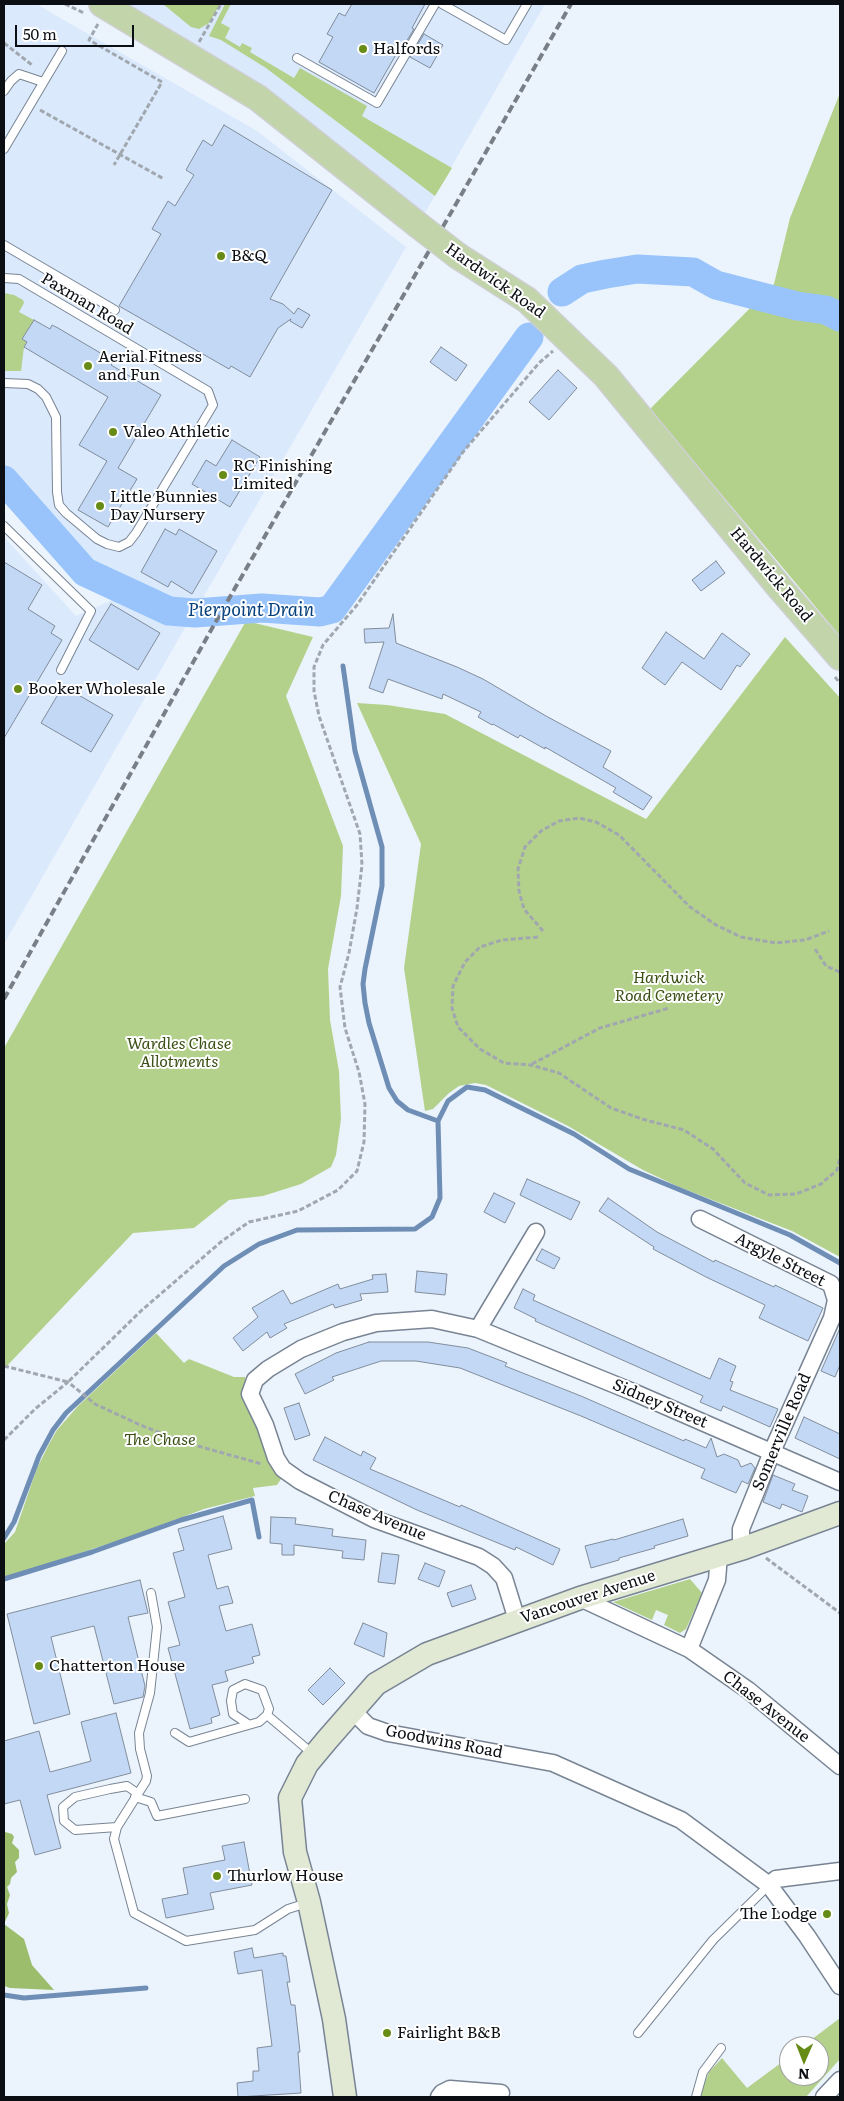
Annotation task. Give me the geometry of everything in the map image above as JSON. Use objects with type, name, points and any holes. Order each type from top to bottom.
[{"type":"main road","name":"Hardwick Road","points":[[101,12],[191,58],[258,98],[458,256],[527,300],[568,337],[606,376],[780,588],[840,657]]},
{"type":"main road","name":"Vancouver Avenue","points":[[354,1712],[376,1684],[427,1654],[580,1598],[750,1545],[840,1513]]},
{"type":"main road","points":[[346,2097],[334,2019],[309,1902],[295,1852],[290,1798],[307,1764],[354,1712]]},
{"type":"street","name":"Argyle Street","points":[[700,1219],[831,1284],[836,1300],[832,1318]]},
{"type":"street","points":[[478,1329],[536,1232]]},
{"type":"street","name":"Somerville Road","points":[[750,1545],[740,1538],[741,1529],[771,1452],[832,1318]]},
{"type":"street","name":"Sidney Street","points":[[283,1469],[276,1458],[265,1425],[250,1394],[255,1380],[268,1369],[301,1349],[343,1332],[376,1323],[432,1319],[478,1329],[633,1392],[840,1482]]},
{"type":"street","name":"Chase Avenue","points":[[283,1469],[300,1481],[374,1519],[479,1557],[493,1566],[504,1578],[517,1620]]},
{"type":"street","points":[[689,1649],[718,1580],[719,1555]]},
{"type":"street","name":"Chase Avenue","points":[[580,1598],[689,1649],[748,1690],[840,1766]]},
{"type":"street","name":"Goodwins Road","points":[[354,1712],[368,1726],[388,1732],[554,1763],[681,1820],[769,1885],[807,1936],[840,1986]]},
{"type":"street","points":[[769,1885],[776,1879],[840,1871]]},
{"type":"street","points":[[824,2097],[840,2080]]},
{"type":"street","points":[[439,2097],[450,2089],[501,2093]]},
{"type":"lane","points":[[297,58],[377,103],[435,4]]},
{"type":"lane","points":[[442,4],[506,40],[527,4]]},
{"type":"lane","points":[[4,149],[62,51]]},
{"type":"lane","points":[[4,91],[11,80],[19,74],[43,82]]},
{"type":"lane","points":[[4,245],[115,310]]},
{"type":"lane","name":"Paxman Road","points":[[4,278],[19,279],[208,391],[213,406],[136,533],[129,542],[119,547],[97,539],[59,504],[56,417],[46,397],[28,384],[4,383]]},
{"type":"lane","points":[[4,526],[91,611],[61,670]]},
{"type":"lane","points":[[151,1593],[157,1627],[150,1693],[139,1733],[140,1749],[147,1776],[146,1781],[117,1827],[114,1839],[134,1913],[186,1941],[255,1930],[288,1909],[309,1902]]},
{"type":"lane","points":[[175,1733],[188,1742],[259,1722],[267,1715],[268,1710],[262,1690],[245,1684],[233,1690],[231,1701],[233,1714],[248,1724]]},
{"type":"lane","points":[[267,1715],[315,1755]]},
{"type":"lane","points":[[117,1827],[75,1830],[64,1821],[63,1807],[75,1797],[126,1786],[136,1795],[151,1802],[158,1816],[245,1799]]},
{"type":"lane","points":[[638,2032],[714,1940],[769,1885]]},
{"type":"lane","points":[[696,2097],[703,2072],[721,2048]]},
{"type":"path","points":[[191,58],[221,4]]},
{"type":"path","points":[[101,12],[90,40],[162,82],[114,165]]},
{"type":"path","points":[[40,110],[164,179]]},
{"type":"path","points":[[4,1440],[35,1409],[68,1382],[142,1310],[222,1241],[249,1222],[298,1211],[338,1190],[357,1171],[364,1142],[366,1104],[359,1072],[345,1028],[340,987],[349,953],[358,899],[362,865],[360,834],[319,716],[314,691],[314,667],[324,645],[357,605],[463,452],[539,363],[568,337]]},
{"type":"path","points":[[543,931],[524,909],[519,891],[518,869],[525,847],[541,831],[559,821],[579,818],[596,822],[619,835],[690,907],[716,925],[741,937],[776,943],[805,940],[829,931]]},
{"type":"path","points":[[538,937],[502,940],[480,947],[465,962],[453,986],[452,1008],[458,1027],[480,1049],[504,1063],[531,1065],[559,1073],[611,1108],[642,1119],[684,1130],[713,1149],[745,1183],[769,1195],[796,1194],[822,1184],[838,1170],[840,1156]]},
{"type":"path","points":[[815,949],[826,966],[840,972]]},
{"type":"path","points":[[531,1065],[600,1028],[669,1008]]},
{"type":"path","points":[[4,1366],[68,1382],[95,1404],[180,1441],[283,1469]]},
{"type":"path","points":[[750,1545],[840,1613]]},
{"type":"shaded area","points":[[4,4],[36,4],[257,131],[406,247],[197,608],[177,606],[116,582],[96,568],[4,464]]},
{"type":"shaded area","points":[[102,4],[545,4],[418,225]]},
{"type":"shaded area","points":[[4,537],[76,616],[117,598],[186,626],[4,944]]},
{"type":"green space","points":[[163,4],[220,4],[209,23],[199,29],[191,27]]},
{"type":"green space","points":[[225,4],[231,4],[221,23],[230,28],[225,38],[240,47],[242,43],[252,48],[250,52],[294,78],[300,68],[367,106],[362,116],[452,168],[435,196],[266,68],[221,40],[209,36]]},
{"type":"green space","points":[[840,93],[840,636],[650,409],[774,284],[790,218]]},
{"type":"green space","points":[[4,293],[14,295],[23,300],[24,303],[19,312],[34,320],[22,339],[27,342],[24,347],[21,371],[4,371]]},
{"type":"green space","name":"Wardles Chase Allotments","points":[[246,621],[313,637],[286,696],[343,846],[341,896],[328,969],[330,1020],[339,1071],[341,1119],[336,1155],[331,1167],[301,1184],[263,1196],[229,1200],[194,1228],[133,1233],[4,1369],[4,1048]]},
{"type":"green space","name":"Hardwick Road Cemetery","points":[[785,637],[840,698],[840,1257],[792,1231],[679,1187],[643,1170],[568,1126],[486,1085],[475,1083],[459,1086],[433,1109],[425,1111],[404,968],[421,844],[357,703],[387,705],[445,714],[646,819]]},
{"type":"green space","name":"The Chase","points":[[156,1333],[184,1363],[189,1359],[234,1377],[245,1377],[246,1385],[283,1476],[277,1485],[253,1488],[255,1496],[204,1509],[126,1538],[4,1578],[4,1544],[15,1532],[37,1468],[57,1430],[78,1406]]},
{"type":"green space","points":[[690,1579],[702,1593],[686,1629],[680,1633],[664,1625],[668,1615],[656,1610],[652,1620],[613,1602]]},
{"type":"green space","points":[[5,1832],[12,1834],[14,1837],[12,1843],[19,1850],[19,1858],[15,1862],[17,1872],[11,1878],[10,1884],[7,1887],[10,1895],[7,1904],[9,1913],[4,1924]]},
{"type":"green space","points":[[4,1924],[24,1939],[32,1965],[54,1990],[10,1988],[4,1986]]},
{"type":"green space","points":[[840,2018],[840,2059],[829,2071],[829,2036],[816,2036]]},
{"type":"green space","points":[[722,2058],[747,2088],[779,2064],[779,2086],[816,2086],[806,2097],[699,2097],[709,2072]]},
{"type":"building","name":"Halfords","points":[[352,4],[425,4],[412,28],[414,29],[400,52],[398,51],[374,93],[319,62],[333,37],[327,34],[339,13],[345,16]]},
{"type":"building","points":[[424,34],[443,45],[430,68],[410,57]]},
{"type":"building","name":"B&Q","points":[[224,125],[332,190],[270,299],[283,304],[294,314],[298,308],[310,315],[302,328],[290,321],[291,319],[278,328],[250,377],[231,366],[229,369],[119,306],[161,234],[152,229],[168,201],[175,206],[194,175],[186,170],[203,140],[212,146]]},
{"type":"building","points":[[34,320],[50,329],[52,325],[58,328],[114,361],[111,365],[161,395],[118,468],[137,479],[108,527],[78,510],[107,461],[79,445],[108,397],[24,347],[27,342],[22,339]]},
{"type":"building","points":[[441,347],[467,365],[456,381],[430,362]]},
{"type":"building","points":[[558,370],[577,388],[549,420],[529,402]]},
{"type":"building","name":"RC Finishing Limited","points":[[232,440],[260,457],[230,507],[192,484],[206,460],[216,466]]},
{"type":"building","points":[[165,529],[176,535],[179,529],[217,551],[192,594],[171,581],[168,587],[141,572]]},
{"type":"building","points":[[716,561],[725,573],[701,591],[692,580]]},
{"type":"building","name":"Booker Wholesale","points":[[4,562],[42,585],[28,609],[55,626],[51,633],[62,640],[4,738]]},
{"type":"building","points":[[111,604],[160,633],[138,670],[89,640]]},
{"type":"building","points":[[393,614],[396,643],[483,679],[611,751],[603,767],[652,797],[643,810],[613,792],[616,788],[545,747],[545,749],[520,735],[518,738],[492,725],[478,717],[481,712],[443,694],[442,699],[388,679],[383,693],[369,688],[384,642],[365,643],[364,629],[389,628]]},
{"type":"building","points":[[666,632],[704,659],[722,633],[750,654],[740,667],[737,665],[721,690],[682,662],[665,685],[642,668]]},
{"type":"building","points":[[63,686],[113,715],[91,752],[41,723]]},
{"type":"building","points":[[527,1179],[580,1202],[571,1220],[520,1195]]},
{"type":"building","points":[[494,1193],[515,1203],[505,1223],[484,1212]]},
{"type":"building","points":[[608,1198],[657,1232],[714,1262],[715,1260],[774,1287],[775,1285],[823,1308],[808,1341],[759,1318],[765,1305],[653,1249],[654,1247],[599,1211]]},
{"type":"building","points":[[542,1249],[560,1258],[554,1269],[536,1260]]},
{"type":"building","points":[[417,1271],[447,1274],[445,1295],[415,1292]]},
{"type":"building","points":[[386,1274],[388,1292],[360,1294],[362,1300],[335,1308],[333,1304],[284,1324],[287,1328],[270,1338],[267,1332],[243,1351],[233,1338],[258,1317],[252,1308],[283,1290],[291,1304],[338,1284],[340,1289],[373,1279],[372,1275]]},
{"type":"building","points":[[523,1289],[535,1295],[533,1300],[710,1379],[719,1358],[736,1366],[730,1381],[733,1382],[730,1390],[778,1409],[770,1427],[723,1406],[721,1411],[700,1402],[703,1396],[535,1321],[536,1319],[514,1308]]},
{"type":"building","points":[[840,1328],[840,1365],[835,1377],[821,1371]]},
{"type":"building","points":[[369,1342],[428,1342],[468,1348],[507,1363],[505,1366],[581,1396],[684,1441],[685,1439],[706,1448],[711,1438],[717,1457],[724,1454],[738,1460],[741,1467],[751,1463],[755,1468],[748,1484],[742,1481],[736,1493],[701,1478],[705,1469],[581,1416],[460,1368],[416,1361],[381,1361],[332,1377],[334,1380],[305,1394],[295,1374],[336,1353]]},
{"type":"building","points":[[299,1403],[310,1435],[295,1440],[284,1408]]},
{"type":"building","points":[[804,1417],[840,1434],[840,1459],[795,1438]]},
{"type":"building","points":[[325,1437],[361,1456],[363,1451],[376,1458],[370,1469],[460,1507],[461,1505],[560,1549],[553,1565],[516,1547],[515,1550],[417,1510],[313,1460]]},
{"type":"building","points":[[773,1475],[795,1484],[792,1490],[808,1496],[802,1512],[782,1504],[780,1509],[763,1502]]},
{"type":"building","points":[[223,1516],[232,1549],[208,1555],[217,1589],[228,1586],[233,1603],[219,1606],[226,1631],[252,1624],[260,1655],[252,1657],[254,1663],[225,1671],[228,1681],[212,1685],[220,1715],[211,1718],[212,1723],[190,1729],[168,1648],[180,1645],[168,1602],[185,1597],[173,1553],[184,1550],[178,1529]]},
{"type":"building","points":[[271,1517],[296,1518],[295,1524],[333,1529],[332,1536],[366,1540],[364,1560],[342,1558],[343,1551],[294,1545],[294,1555],[282,1555],[282,1544],[270,1543]]},
{"type":"building","points":[[683,1519],[688,1536],[591,1568],[585,1546],[614,1540]]},
{"type":"building","points":[[382,1553],[399,1555],[395,1584],[378,1582]]},
{"type":"building","points":[[425,1563],[445,1571],[439,1587],[418,1579]]},
{"type":"building","name":"Chatterton House","points":[[140,1580],[148,1613],[128,1617],[145,1686],[143,1697],[114,1704],[94,1626],[51,1637],[70,1714],[34,1724],[7,1614]]},
{"type":"building","points":[[471,1585],[476,1599],[452,1607],[447,1593]]},
{"type":"building","points":[[363,1623],[387,1633],[384,1657],[354,1644]]},
{"type":"building","points":[[330,1668],[345,1683],[323,1705],[308,1690]]},
{"type":"building","name":"Chatterton House","points":[[116,1713],[131,1773],[47,1795],[61,1848],[35,1855],[20,1800],[4,1804],[4,1741],[39,1731],[50,1772],[91,1761],[81,1722]]},
{"type":"building","name":"Thurlow House","points":[[244,1842],[252,1885],[210,1893],[214,1909],[166,1918],[162,1899],[188,1894],[183,1868],[225,1860],[222,1846]]},
{"type":"building","points":[[252,1948],[254,1958],[283,1953],[283,1956],[286,1956],[290,1982],[287,1982],[291,2005],[295,2005],[300,2052],[298,2052],[301,2093],[238,2097],[237,2083],[253,2081],[253,2071],[259,2071],[257,2048],[272,2046],[262,1970],[238,1974],[234,1952]]},
{"type":"waterway","points":[[562,292],[582,279],[637,269],[693,272],[716,285],[797,306],[826,310],[840,317]]},
{"type":"waterway","name":"Pierpoint Drain","points":[[4,480],[85,572],[169,611],[195,613],[262,608],[320,612],[332,609],[529,337]]},
{"type":"waterway","points":[[4,1538],[14,1522],[39,1456],[53,1430],[66,1413],[224,1266],[259,1244],[297,1230],[415,1229],[432,1217],[440,1198],[438,1121],[408,1110],[397,1101],[389,1088],[369,1023],[365,1003],[363,984],[365,969],[382,886],[382,847],[355,751],[343,666]]},
{"type":"waterway","points":[[438,1121],[448,1101],[467,1087],[485,1090],[574,1134],[629,1169],[790,1235],[840,1263]]},
{"type":"waterway","points":[[4,1579],[92,1552],[181,1520],[252,1500],[259,1537]]},
{"type":"waterway","points":[[4,1995],[24,1998],[146,1988]]},
{"type":"railway","points":[[4,999],[219,616],[571,4]]},
{"type":"place","name":"Halfords","points":[[363,49]]},
{"type":"place","name":"B&Q","points":[[221,256]]},
{"type":"place","name":"Aerial Fitness and Fun","points":[[88,366]]},
{"type":"place","name":"Valeo Athletic","points":[[113,432]]},
{"type":"place","name":"RC Finishing Limited","points":[[223,475]]},
{"type":"place","name":"Little Bunnies Day Nursery","points":[[100,506]]},
{"type":"place","name":"Booker Wholesale","points":[[18,689]]},
{"type":"place","name":"Chatterton House","points":[[39,1666]]},
{"type":"place","name":"Thurlow House","points":[[217,1876]]},
{"type":"place","name":"The Lodge","points":[[827,1914]]},
{"type":"place","name":"Fairlight B&B","points":[[387,2033]]}]
